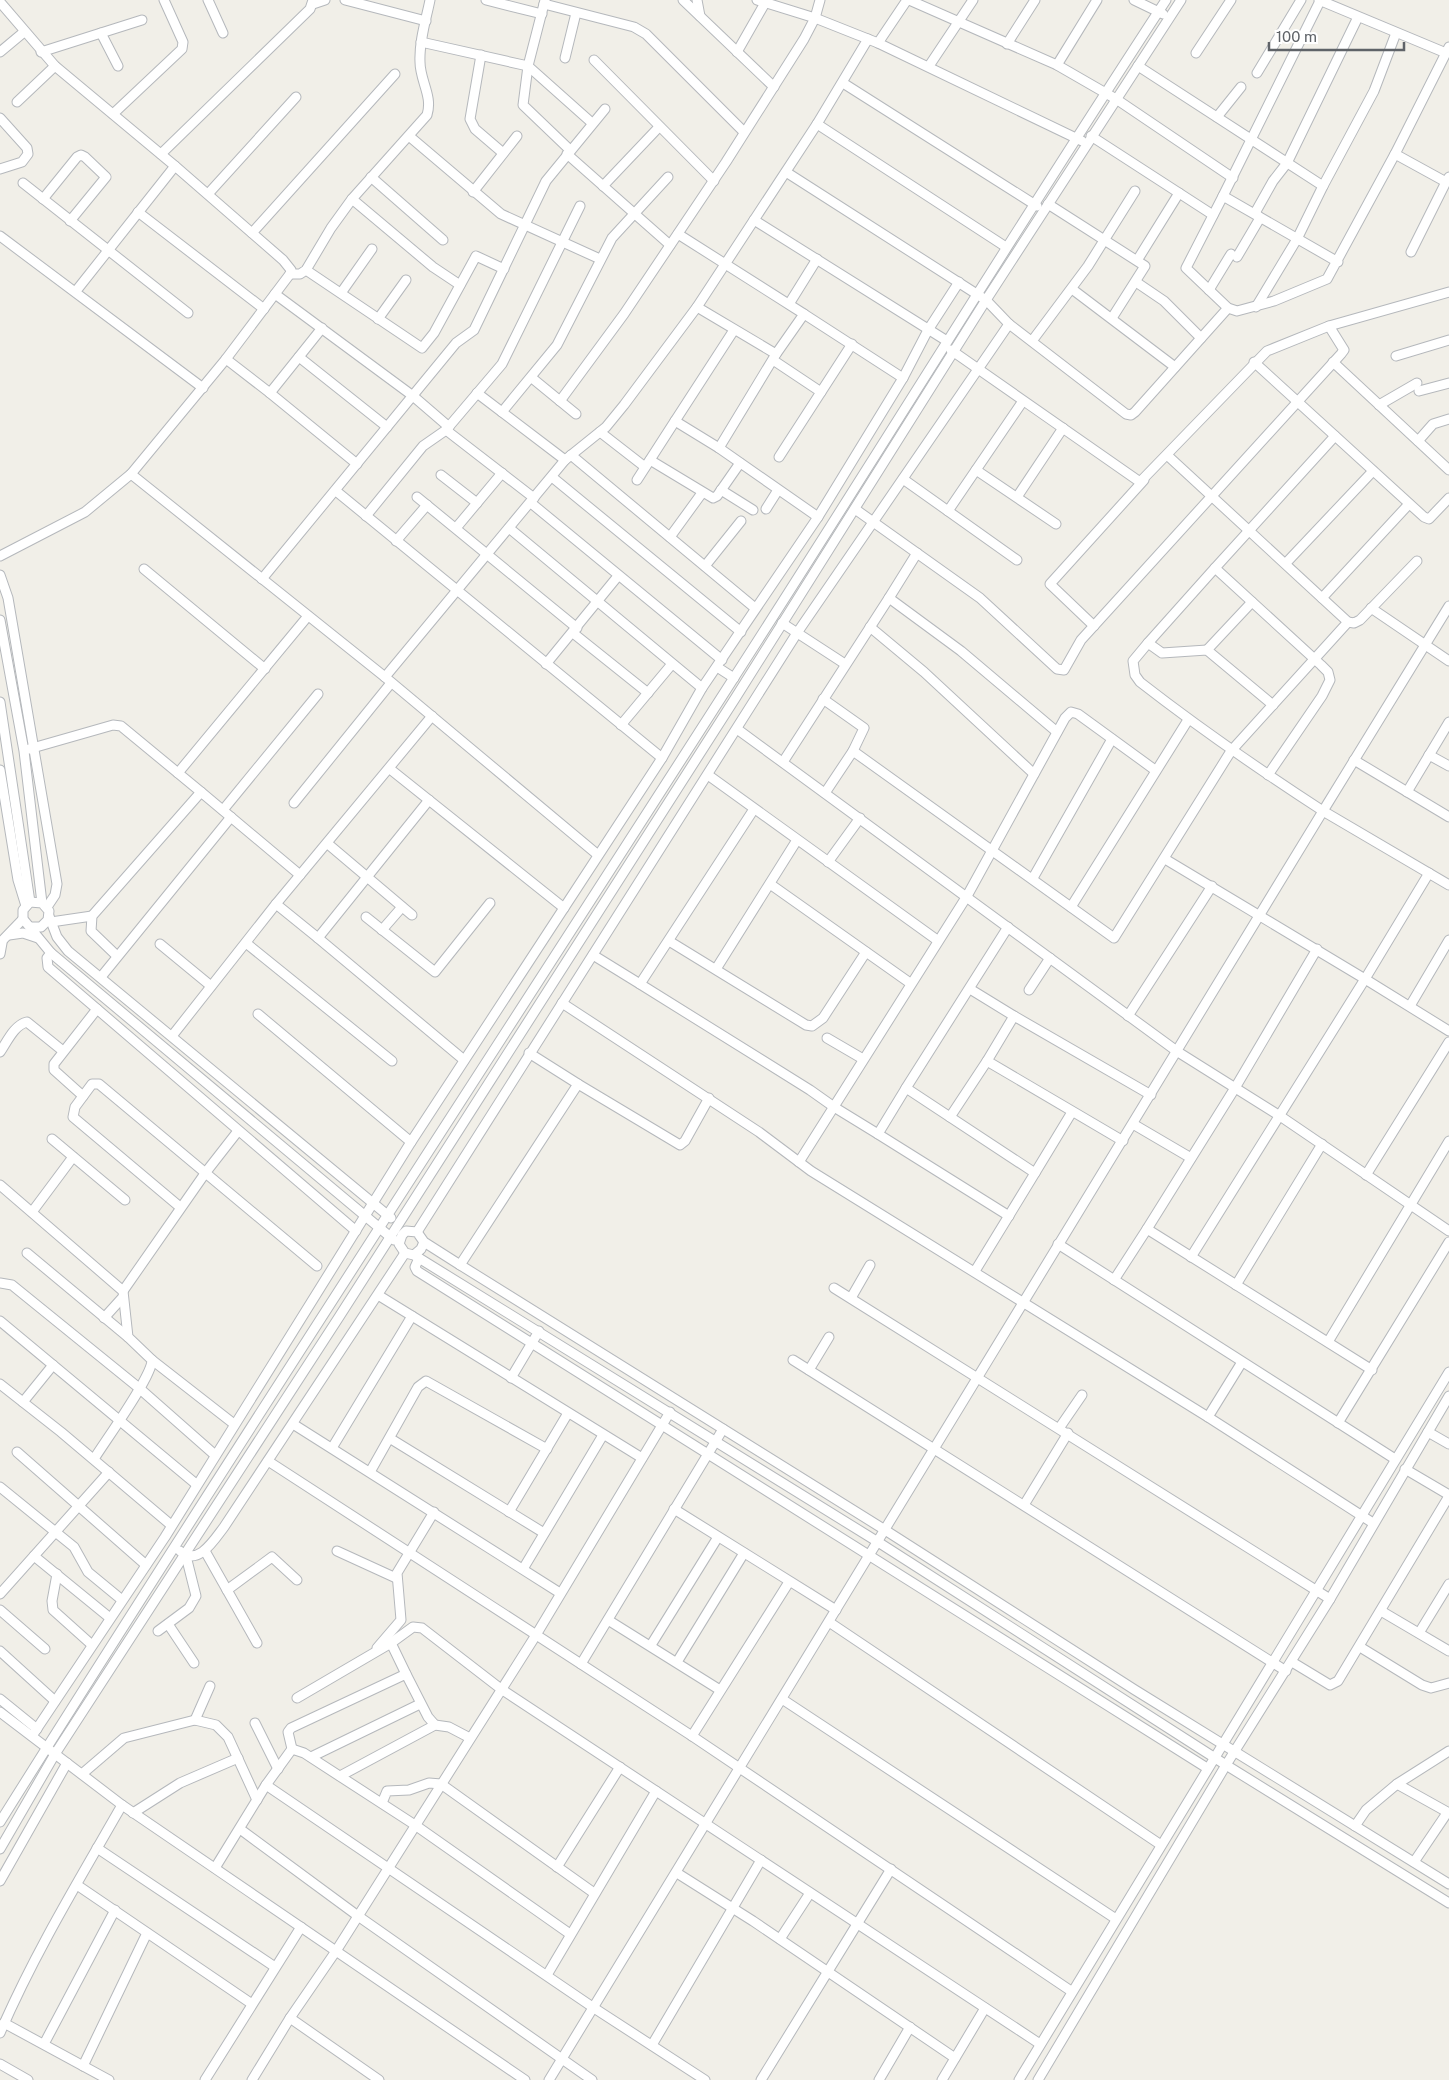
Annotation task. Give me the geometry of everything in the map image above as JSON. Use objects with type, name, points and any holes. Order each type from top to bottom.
[{"type":"street","points":[[113,114],[182,49],[183,42],[164,0]]},
{"type":"street","points":[[208,0],[223,33]]},
{"type":"street","points":[[161,154],[310,9],[313,2],[325,0]]},
{"type":"street","points":[[345,0],[426,20]]},
{"type":"street","points":[[290,274],[300,274],[306,270],[330,228],[352,199],[427,115],[430,105],[421,75],[421,42],[430,0]]},
{"type":"street","points":[[486,0],[544,6],[634,27],[646,34],[744,132]]},
{"type":"street","points":[[683,0],[774,87]]},
{"type":"street","points":[[697,0],[700,16]]},
{"type":"street","points":[[560,401],[591,362],[714,181],[815,18],[820,0]]},
{"type":"street","points":[[878,43],[908,0],[1057,65],[1116,99],[1233,178]]},
{"type":"street","points":[[929,66],[973,0]]},
{"type":"street","points":[[1007,44],[1035,0]]},
{"type":"street","points":[[1057,65],[1097,0]]},
{"type":"street","points":[[1134,0],[1170,18]]},
{"type":"street","points":[[0,1822],[613,863],[734,678],[1006,247],[1166,0]]},
{"type":"street","points":[[0,1849],[55,1754],[625,870],[986,300],[1181,0]]},
{"type":"street","points":[[1196,53],[1231,0]]},
{"type":"street","points":[[1319,0],[1358,17],[1396,33],[1448,50],[1328,280],[1256,307],[1237,311],[1228,308],[1186,268],[1252,140],[1319,0]]},
{"type":"street","points":[[737,52],[760,1],[815,18],[929,66],[1077,138],[1089,140],[1213,215]]},
{"type":"street","points":[[1256,73],[1299,1]]},
{"type":"street","points":[[0,2],[55,66],[208,194],[289,267],[290,274],[203,388],[131,474],[85,512],[0,556]]},
{"type":"street","points":[[544,6],[528,66],[523,105],[603,186],[670,245]]},
{"type":"street","points":[[565,58],[576,12]]},
{"type":"street","points":[[1260,218],[1255,214],[1273,181],[1287,163],[1358,17]]},
{"type":"street","points":[[41,52],[142,20]]},
{"type":"street","points":[[0,52],[24,32]]},
{"type":"street","points":[[101,33],[118,66]]},
{"type":"street","points":[[1256,307],[1297,239],[1374,91],[1396,33]]},
{"type":"street","points":[[294,803],[456,591],[568,458],[600,432],[616,416],[697,307],[817,124],[868,39]]},
{"type":"street","points":[[421,42],[528,66],[592,123]]},
{"type":"street","points":[[481,55],[470,119],[475,129],[503,153]]},
{"type":"street","points":[[594,60],[714,181]]},
{"type":"street","points":[[17,102],[55,66]]},
{"type":"street","points":[[1138,66],[1323,186]]},
{"type":"street","points":[[252,233],[395,74]]},
{"type":"street","points":[[843,83],[1034,204],[1046,207],[1138,259],[1145,266],[1112,318]]},
{"type":"street","points":[[1217,117],[1241,87]]},
{"type":"street","points":[[208,194],[296,97]]},
{"type":"street","points":[[262,579],[456,343],[474,330],[546,181],[605,109]]},
{"type":"street","points":[[0,118],[28,148],[28,154],[22,162],[0,169]]},
{"type":"street","points":[[817,124],[1006,247]]},
{"type":"street","points":[[603,186],[659,127]]},
{"type":"street","points":[[409,136],[501,214],[600,259]]},
{"type":"street","points":[[473,192],[517,136]]},
{"type":"street","points":[[1395,154],[1447,186],[1411,252]]},
{"type":"street","points":[[43,199],[77,157],[81,155],[85,157],[106,177],[70,221]]},
{"type":"street","points":[[76,291],[175,166]]},
{"type":"street","points":[[786,172],[986,300],[1009,324],[1126,414],[1131,415],[1228,308]]},
{"type":"street","points":[[371,177],[443,240]]},
{"type":"street","points":[[502,412],[532,378],[557,345],[612,238],[668,177]]},
{"type":"street","points":[[23,183],[188,313]]},
{"type":"street","points":[[1032,341],[1072,289],[1135,191]]},
{"type":"street","points":[[1138,259],[1179,193]]},
{"type":"street","points":[[1223,196],[1338,262]]},
{"type":"street","points":[[352,199],[433,267],[460,285]]},
{"type":"street","points":[[366,516],[423,446],[448,428],[508,355],[580,206]]},
{"type":"street","points":[[138,212],[264,309]]},
{"type":"street","points":[[1209,290],[1260,218]]},
{"type":"street","points":[[754,220],[817,258],[928,330],[954,352],[1023,401],[1140,482],[1144,480]]},
{"type":"street","points":[[678,234],[852,344],[905,374],[922,380]]},
{"type":"street","points":[[0,236],[76,291],[203,388]]},
{"type":"street","points":[[341,293],[372,249]]},
{"type":"street","points":[[306,270],[422,348],[434,333],[476,256],[504,269]]},
{"type":"street","points":[[789,304],[817,258]]},
{"type":"street","points":[[378,319],[406,280]]},
{"type":"street","points":[[34,1733],[165,1537],[196,1484],[411,1142],[662,758],[702,688],[818,517],[905,374],[928,330],[959,282]]},
{"type":"street","points":[[1136,282],[1164,301],[1201,338]]},
{"type":"street","points":[[1072,289],[1175,366]]},
{"type":"street","points":[[1094,626],[1050,584],[1254,362],[1274,347],[1329,326],[1449,292]]},
{"type":"street","points":[[276,294],[413,396],[734,678]]},
{"type":"street","points":[[697,307],[774,357],[821,392]]},
{"type":"street","points":[[718,448],[774,357],[804,314]]},
{"type":"street","points":[[417,1232],[797,633],[1009,324]]},
{"type":"street","points":[[855,509],[980,598],[1057,669],[1064,670],[1077,645],[1214,496],[1344,350],[1329,326]]},
{"type":"street","points":[[270,393],[322,328]]},
{"type":"street","points":[[636,480],[734,330]]},
{"type":"street","points":[[1396,356],[1449,340]]},
{"type":"street","points":[[780,457],[852,344]]},
{"type":"street","points":[[299,357],[387,427]]},
{"type":"street","points":[[226,359],[357,464]]},
{"type":"street","points":[[1254,362],[1410,504],[1429,519],[1449,498]]},
{"type":"street","points":[[1333,362],[1449,470]]},
{"type":"street","points":[[532,378],[576,414]]},
{"type":"street","points":[[1380,405],[1418,387],[1449,383]]},
{"type":"street","points":[[477,393],[568,458],[670,537],[756,608]]},
{"type":"street","points":[[948,511],[1023,401]]},
{"type":"street","points":[[1418,441],[1433,424],[1449,419]]},
{"type":"street","points":[[675,421],[718,448],[818,517]]},
{"type":"street","points":[[1017,497],[1063,428]]},
{"type":"street","points":[[600,432],[647,463],[713,498],[740,463]]},
{"type":"street","points":[[1335,436],[1148,643],[1133,661],[1135,675],[1140,682],[1231,751],[1323,811],[1449,885]]},
{"type":"street","points":[[1167,455],[1251,530],[1348,622],[1354,624],[1360,620],[1416,561]]},
{"type":"street","points":[[874,456],[884,463]]},
{"type":"street","points":[[976,470],[1056,524]]},
{"type":"street","points":[[1286,563],[1373,470]]},
{"type":"street","points":[[456,528],[502,473]]},
{"type":"street","points":[[131,474],[388,680],[598,855]]},
{"type":"street","points":[[441,475],[477,503]]},
{"type":"street","points":[[552,476],[741,632]]},
{"type":"street","points":[[903,479],[1017,560]]},
{"type":"street","points":[[721,490],[753,510]]},
{"type":"street","points":[[766,509],[778,490]]},
{"type":"street","points":[[336,491],[662,758]]},
{"type":"street","points":[[670,537],[702,493]]},
{"type":"street","points":[[417,497],[487,554],[648,693]]},
{"type":"street","points":[[1322,598],[1410,504]]},
{"type":"street","points":[[396,541],[427,505]]},
{"type":"street","points":[[705,566],[741,521]]},
{"type":"street","points":[[509,528],[702,688]]},
{"type":"street","points":[[783,762],[917,552]]},
{"type":"street","points":[[1215,568],[1328,672],[1330,680],[1328,687],[1268,775]]},
{"type":"street","points":[[144,569],[265,669]]},
{"type":"street","points":[[0,575],[8,598],[57,884],[55,895],[41,927],[32,928]]},
{"type":"street","points":[[546,664],[618,576]]},
{"type":"street","points":[[889,598],[960,651],[1057,732]]},
{"type":"street","points":[[1148,643],[1162,653],[1207,650],[1252,602]]},
{"type":"street","points":[[781,604],[790,610]]},
{"type":"street","points":[[549,2080],[1449,606]]},
{"type":"street","points":[[1371,608],[1449,662]]},
{"type":"street","points":[[178,773],[308,616]]},
{"type":"street","points":[[0,620],[24,751],[48,912],[57,936],[68,951],[406,1231],[417,1232],[424,1242],[460,1265],[885,1530],[1234,1752],[1449,1884]]},
{"type":"street","points":[[853,751],[1033,878],[1114,938],[1231,751],[1348,622]]},
{"type":"street","points":[[782,624],[845,664]]},
{"type":"street","points":[[870,627],[924,672],[1034,774]]},
{"type":"street","points":[[1207,650],[1273,705]]},
{"type":"street","points":[[621,725],[672,664]]},
{"type":"street","points":[[726,690],[736,697]]},
{"type":"street","points":[[223,810],[318,694]]},
{"type":"street","points":[[823,699],[864,728],[853,751],[825,793]]},
{"type":"street","points":[[0,702],[28,904],[23,919],[4,940],[0,954]]},
{"type":"street","points":[[799,1162],[937,940],[967,896],[1057,732],[1071,712],[1078,714],[1155,770]]},
{"type":"street","points":[[172,1036],[276,904],[328,844],[432,716]]},
{"type":"street","points":[[1071,907],[1188,720]]},
{"type":"street","points":[[1407,792],[1449,722]]},
{"type":"street","points":[[24,751],[113,725],[121,726],[300,875]]},
{"type":"street","points":[[737,729],[1178,1052],[1280,1116],[1449,1231]]},
{"type":"street","points":[[1033,878],[1112,739]]},
{"type":"street","points":[[1430,755],[1449,766]]},
{"type":"street","points":[[1354,760],[1449,817]]},
{"type":"street","points":[[390,769],[564,908]]},
{"type":"street","points":[[0,770],[18,880],[28,904],[48,912],[92,916]]},
{"type":"street","points":[[708,775],[937,940]]},
{"type":"street","points":[[117,956],[91,931],[92,916],[201,792]]},
{"type":"street","points":[[318,938],[429,800]]},
{"type":"street","points":[[640,984],[754,809]]},
{"type":"street","points":[[101,977],[231,817]]},
{"type":"street","points":[[828,862],[860,818]]},
{"type":"street","points":[[716,970],[797,840]]},
{"type":"street","points":[[328,844],[412,915]]},
{"type":"street","points":[[1165,859],[1449,1031]]},
{"type":"street","points":[[613,863],[625,870]]},
{"type":"street","points":[[1191,1257],[1366,979],[1429,873]]},
{"type":"street","points":[[770,884],[910,983]]},
{"type":"street","points":[[1128,1016],[1212,886]]},
{"type":"street","points":[[366,918],[435,972],[490,903]]},
{"type":"street","points":[[276,904],[464,1060]]},
{"type":"street","points":[[382,930],[402,907]]},
{"type":"street","points":[[23,919],[51,952],[364,1216],[413,1255],[716,1440],[1213,1757],[1449,1903]]},
{"type":"street","points":[[878,1134],[1008,927]]},
{"type":"street","points":[[4,940],[23,933],[38,938]]},
{"type":"street","points":[[1410,1006],[1449,940]]},
{"type":"street","points":[[669,941],[806,1025],[812,1026],[823,1018],[866,952]]},
{"type":"street","points":[[246,943],[392,1060]]},
{"type":"street","points":[[160,944],[211,986]]},
{"type":"street","points":[[1114,1280],[1235,1088],[1317,950]]},
{"type":"street","points":[[51,952],[47,958],[48,967],[356,1231]]},
{"type":"street","points":[[593,955],[810,1090],[834,1108],[1009,1216]]},
{"type":"street","points":[[1440,956],[1449,961]]},
{"type":"street","points":[[1029,990],[1050,958]]},
{"type":"street","points":[[970,989],[1151,1095]]},
{"type":"street","points":[[562,1003],[709,1098],[799,1162],[1373,1522]]},
{"type":"street","points":[[83,1096],[54,1070],[54,1064],[96,1009]]},
{"type":"street","points":[[258,1014],[411,1142]]},
{"type":"street","points":[[950,1117],[1014,1016]]},
{"type":"street","points":[[0,1052],[22,1023],[27,1022],[63,1052]]},
{"type":"street","points":[[827,1038],[863,1059]]},
{"type":"street","points":[[1366,1175],[1449,1042]]},
{"type":"street","points":[[529,1053],[680,1145],[685,1141],[709,1098]]},
{"type":"street","points":[[987,1061],[1123,1141]]},
{"type":"street","points":[[180,1208],[73,1117],[73,1110],[92,1084],[99,1084],[318,1266]]},
{"type":"street","points":[[460,1265],[578,1084]]},
{"type":"street","points":[[906,1088],[1034,1173]]},
{"type":"street","points":[[975,1272],[1072,1112]]},
{"type":"street","points":[[1133,1124],[1191,1158]]},
{"type":"street","points":[[104,1318],[123,1294],[180,1208],[238,1131]]},
{"type":"street","points":[[52,1139],[126,1200]]},
{"type":"street","points":[[1328,1342],[1449,1141]]},
{"type":"street","points":[[1236,1285],[1322,1144]]},
{"type":"street","points":[[32,1212],[73,1156]]},
{"type":"street","points":[[0,1184],[123,1294],[128,1337]]},
{"type":"street","points":[[1147,1229],[1372,1370]]},
{"type":"street","points":[[399,1244],[406,1231]]},
{"type":"street","points":[[185,1555],[192,1556],[205,1551],[224,1527],[378,1295],[413,1255],[421,1249],[424,1242]]},
{"type":"street","points":[[1338,1423],[1449,1242]]},
{"type":"street","points":[[1058,1244],[1395,1459]]},
{"type":"street","points":[[27,1253],[128,1337],[152,1360],[234,1424]]},
{"type":"street","points":[[413,1255],[417,1270],[1207,1768]]},
{"type":"street","points":[[851,1298],[870,1265]]},
{"type":"street","points":[[0,1283],[12,1285],[139,1388],[215,1455]]},
{"type":"street","points":[[834,1288],[979,1376],[1330,1598]]},
{"type":"street","points":[[378,1295],[642,1458]]},
{"type":"street","points":[[332,1448],[412,1316]]},
{"type":"street","points":[[0,1321],[196,1484]]},
{"type":"street","points":[[511,1378],[539,1331]]},
{"type":"street","points":[[809,1370],[829,1337]]},
{"type":"street","points":[[94,1459],[139,1388],[150,1368],[152,1360]]},
{"type":"street","points":[[793,1360],[1286,1671]]},
{"type":"street","points":[[1208,1417],[1242,1362]]},
{"type":"street","points":[[23,1402],[53,1365]]},
{"type":"street","points":[[1018,2080],[1449,1372]]},
{"type":"street","points":[[370,1472],[391,1439],[418,1388],[426,1381],[547,1449]]},
{"type":"street","points":[[0,1384],[94,1459],[171,1525]]},
{"type":"street","points":[[1060,1427],[1082,1395]]},
{"type":"street","points":[[1038,2080],[1226,1765],[1292,1662],[1449,1396]]},
{"type":"street","points":[[252,2080],[536,1635],[670,1412]]},
{"type":"street","points":[[509,1512],[568,1413]]},
{"type":"street","points":[[293,1424],[560,1593]]},
{"type":"street","points":[[581,1664],[723,1429]]},
{"type":"street","points":[[1428,1432],[1449,1444]]},
{"type":"street","points":[[1024,1505],[1068,1433]]},
{"type":"street","points":[[523,1569],[603,1434]]},
{"type":"street","points":[[391,1439],[544,1533]]},
{"type":"street","points":[[240,1445],[251,1452]]},
{"type":"street","points":[[17,1452],[146,1565]]},
{"type":"street","points":[[268,1461],[410,1551],[692,1736],[1071,1991]]},
{"type":"street","points":[[1292,1662],[1330,1685],[1335,1684],[1360,1647],[1449,1495],[1405,1469]]},
{"type":"street","points":[[0,1594],[109,1472]]},
{"type":"street","points":[[0,1487],[77,1550],[83,1566],[88,1572],[122,1600]]},
{"type":"street","points":[[674,1510],[836,1610]]},
{"type":"street","points":[[369,1656],[400,1620],[396,1578],[400,1567],[434,1512]]},
{"type":"street","points":[[158,1631],[189,1608],[196,1596],[185,1555],[165,1537]]},
{"type":"street","points":[[650,1646],[718,1537]]},
{"type":"street","points":[[205,1551],[256,1643]]},
{"type":"street","points":[[337,1551],[396,1578]]},
{"type":"street","points":[[677,1662],[744,1553]]},
{"type":"street","points":[[34,1556],[110,1618]]},
{"type":"street","points":[[227,1590],[272,1557],[297,1580]]},
{"type":"street","points":[[57,1574],[52,1601],[53,1610],[92,1645]]},
{"type":"street","points":[[692,1736],[789,1582]]},
{"type":"street","points":[[1419,1633],[1449,1584]]},
{"type":"street","points":[[0,1610],[45,1649]]},
{"type":"street","points":[[1380,1611],[1449,1652]]},
{"type":"street","points":[[608,1620],[720,1690]]},
{"type":"street","points":[[829,1622],[1161,1845]]},
{"type":"street","points":[[168,1624],[194,1664]]},
{"type":"street","points":[[297,1698],[391,1643],[413,1627],[422,1628],[501,1689],[1040,2044]]},
{"type":"street","points":[[391,1643],[420,1704],[435,1726]]},
{"type":"street","points":[[1360,1647],[1422,1685],[1431,1688],[1449,1683]]},
{"type":"street","points":[[0,1651],[55,1701]]},
{"type":"street","points":[[292,1750],[288,1732],[291,1728],[406,1674]]},
{"type":"street","points":[[195,1720],[210,1686]]},
{"type":"street","points":[[0,1699],[47,1748],[133,1813],[525,2080]]},
{"type":"street","points":[[782,1699],[1116,1919]]},
{"type":"street","points":[[311,1758],[420,1704]]},
{"type":"street","points":[[0,1712],[34,1733]]},
{"type":"street","points":[[82,1774],[124,1738],[195,1720],[216,1725],[228,1737],[257,1800]]},
{"type":"street","points":[[255,1723],[278,1768]]},
{"type":"street","points":[[340,1776],[435,1726],[449,1727],[470,1738]]},
{"type":"street","points":[[292,1750],[311,1758],[382,1803],[570,1934]]},
{"type":"street","points":[[215,1868],[266,1786],[292,1750]]},
{"type":"street","points":[[1355,1826],[1366,1810],[1397,1784],[1449,1750]]},
{"type":"street","points":[[133,1813],[180,1783],[238,1758]]},
{"type":"street","points":[[0,1881],[67,1763]]},
{"type":"street","points":[[557,1867],[620,1767]]},
{"type":"street","points":[[382,1803],[386,1791],[409,1790],[430,1783],[441,1784],[594,1893]]},
{"type":"street","points":[[1397,1784],[1448,1813],[1414,1862]]},
{"type":"street","points":[[266,1786],[389,1867],[594,2008],[704,2080]]},
{"type":"street","points":[[547,1975],[656,1791]]},
{"type":"street","points":[[0,2033],[43,1942],[122,1805]]},
{"type":"street","points":[[240,1829],[358,1916],[562,2061],[592,2080]]},
{"type":"street","points":[[97,1848],[275,1967]]},
{"type":"street","points":[[652,2046],[760,1860]]},
{"type":"street","points":[[761,2080],[891,1869]]},
{"type":"street","points":[[677,1873],[780,1939],[955,2058]]},
{"type":"street","points":[[77,1885],[252,2004]]},
{"type":"street","points":[[780,1939],[810,1893]]},
{"type":"street","points":[[44,2044],[115,1910]]},
{"type":"street","points":[[205,2080],[301,1927]]},
{"type":"street","points":[[82,2066],[147,1933]]},
{"type":"street","points":[[942,2080],[985,2008]]},
{"type":"street","points":[[290,2018],[379,2080]]},
{"type":"street","points":[[4,2023],[109,2080]]},
{"type":"street","points":[[880,2080],[910,2027]]},
{"type":"street","points":[[0,2064],[28,2080]]}]
